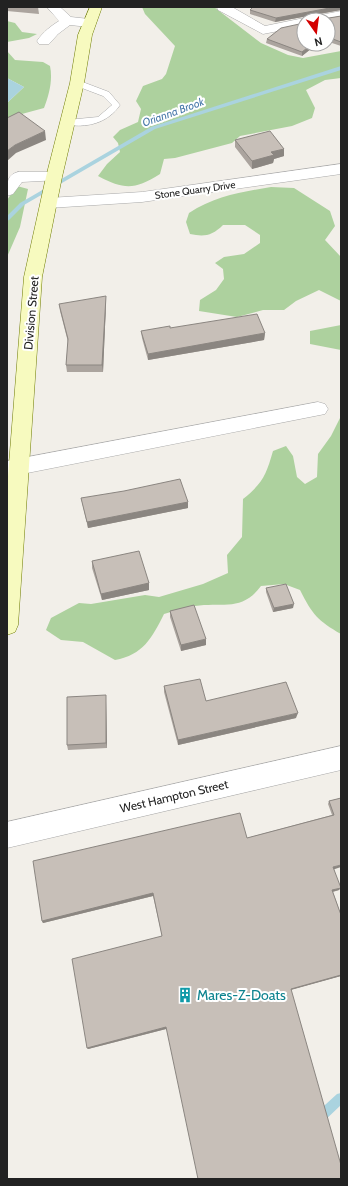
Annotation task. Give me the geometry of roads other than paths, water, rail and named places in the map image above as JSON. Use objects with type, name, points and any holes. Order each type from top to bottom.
[{"type":"street","points":[[53,7],[67,21],[89,24]]},
{"type":"street","name":"Division Street","points":[[7,625],[13,468],[33,277],[54,177],[77,83],[85,35],[96,7]]},
{"type":"street","points":[[223,7],[263,30],[296,24]]},
{"type":"street","points":[[44,41],[52,31],[67,21]]},
{"type":"street","name":"Stone Quarry Drive","points":[[49,203],[142,197],[330,172],[341,169]]},
{"type":"street","points":[[7,191],[18,177],[54,177]]},
{"type":"street","points":[[13,468],[318,409]]},
{"type":"street","name":"West Hampton Street","points":[[7,836],[341,758]]},
{"type":"lane","points":[[67,122],[95,122],[111,115],[116,105],[106,94],[77,83]]},
{"type":"water","points":[[7,78],[24,87],[7,103]]},
{"type":"waterway","name":"Orianna Brook","points":[[7,219],[22,204],[153,128],[341,68]]},
{"type":"waterway","points":[[318,1119],[341,1098]]},
{"type":"place","name":"Mares-Z-Doats","points":[[185,995]]}]
